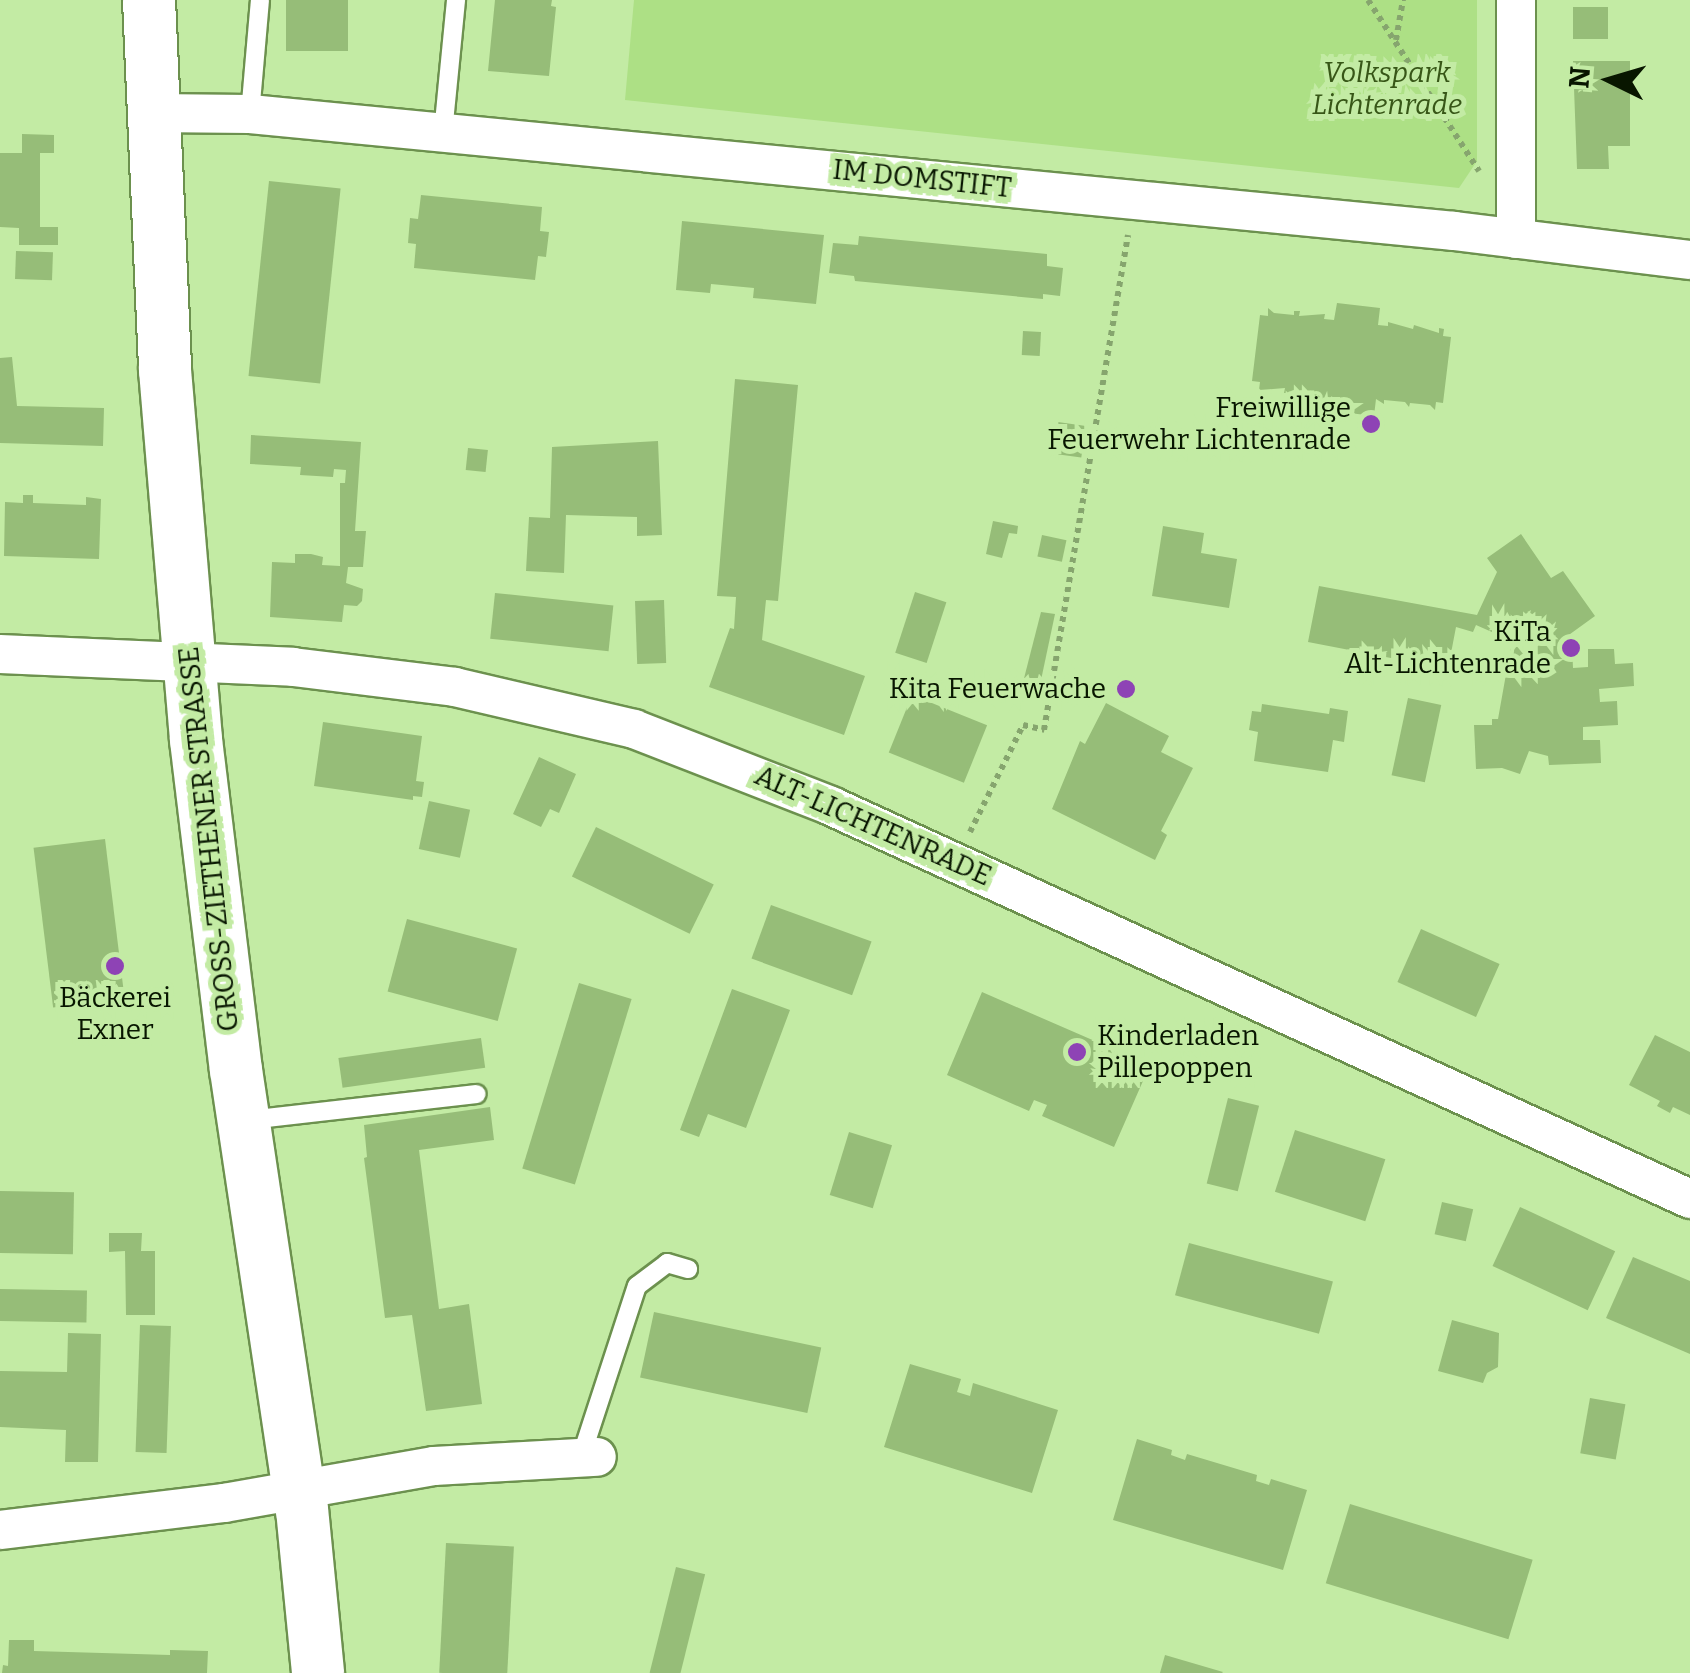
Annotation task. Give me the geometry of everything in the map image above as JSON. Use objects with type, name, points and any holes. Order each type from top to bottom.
[{"type":"street","name":"GROSS-ZIETHENER STRASSE","points":[[149,0],[167,398],[189,660],[243,1121],[299,1490],[318,1673]]},
{"type":"street","points":[[1516,0],[1516,239]]},
{"type":"street","name":"IM DOMSTIFT","points":[[152,114],[250,114],[1516,239],[1690,260]]},
{"type":"street","name":"ALT-LICHTENRADE","points":[[0,654],[189,660],[455,687],[618,724],[699,752],[1160,953],[1690,1199]]},
{"type":"street","points":[[0,1530],[107,1521],[434,1466],[589,1457]]},
{"type":"lane","points":[[250,114],[260,0]]},
{"type":"lane","points":[[443,133],[456,0]]},
{"type":"lane","points":[[243,1121],[477,1094]]},
{"type":"lane","points":[[589,1457],[637,1286],[667,1263],[688,1269]]},
{"type":"path","points":[[1368,0],[1482,175]]},
{"type":"path","points":[[1396,41],[1404,0]]},
{"type":"path","points":[[968,836],[1023,726],[1044,730],[1128,229]]},
{"type":"green space","name":"Volkspark Lichtenrade","points":[[634,0],[1477,0],[1477,161],[1459,188],[625,100]]},
{"type":"building","points":[[286,0],[348,0],[348,51],[286,51]]},
{"type":"building","points":[[495,0],[552,0],[551,6],[556,7],[549,76],[488,71]]},
{"type":"building","points":[[1573,7],[1608,7],[1608,39],[1573,39]]},
{"type":"building","points":[[1573,61],[1630,61],[1630,146],[1608,146],[1609,169],[1577,169]]},
{"type":"building","points":[[22,134],[54,135],[54,153],[40,153],[40,227],[58,227],[58,245],[19,245],[19,228],[0,227],[0,153],[22,153]]},
{"type":"building","points":[[269,181],[341,189],[320,383],[249,376]]},
{"type":"building","points":[[421,195],[542,207],[540,231],[549,232],[546,257],[538,256],[535,280],[414,268],[416,244],[408,243],[410,218],[418,219]]},
{"type":"building","points":[[682,221],[824,235],[816,304],[753,298],[754,288],[711,284],[710,293],[676,290]]},
{"type":"building","points":[[859,236],[1047,254],[1047,266],[1063,268],[1060,296],[1043,294],[1043,299],[855,281],[854,276],[829,273],[833,243],[858,245]]},
{"type":"building","points":[[16,251],[53,252],[52,280],[15,279]]},
{"type":"building","points":[[1337,303],[1380,308],[1378,325],[1388,326],[1388,322],[1413,329],[1414,325],[1439,333],[1439,328],[1444,329],[1443,336],[1451,337],[1443,403],[1436,402],[1435,410],[1430,405],[1410,403],[1409,407],[1405,402],[1384,400],[1384,404],[1376,399],[1374,416],[1317,409],[1319,392],[1315,396],[1311,391],[1284,393],[1285,388],[1259,390],[1260,382],[1252,381],[1260,315],[1268,316],[1268,308],[1274,313],[1294,315],[1294,311],[1300,311],[1299,316],[1325,314],[1324,319],[1334,320]]},
{"type":"building","points":[[1023,331],[1041,332],[1040,356],[1022,355]]},
{"type":"building","points":[[12,357],[17,406],[104,408],[103,446],[0,443],[0,358]]},
{"type":"building","points":[[735,379],[798,385],[778,601],[766,600],[762,640],[865,676],[844,735],[709,687],[730,628],[734,629],[736,597],[717,596]]},
{"type":"building","points":[[1058,422],[1086,426],[1081,458],[1054,454]]},
{"type":"building","points":[[251,435],[361,442],[355,531],[366,531],[363,567],[348,567],[346,583],[363,589],[362,601],[357,606],[344,605],[342,622],[270,617],[272,562],[295,563],[295,554],[311,554],[323,557],[322,565],[340,566],[340,483],[345,483],[346,470],[334,469],[333,477],[300,475],[301,467],[250,464]]},
{"type":"building","points":[[658,441],[662,535],[637,536],[637,517],[566,515],[564,573],[526,571],[529,517],[550,518],[552,447]]},
{"type":"building","points":[[468,448],[488,450],[486,472],[466,470]]},
{"type":"building","points":[[23,495],[33,495],[33,503],[86,505],[86,497],[101,499],[99,559],[4,556],[5,502],[23,503]]},
{"type":"building","points":[[993,521],[1018,526],[1017,534],[1009,533],[1002,558],[986,554]]},
{"type":"building","points":[[1163,526],[1204,533],[1201,553],[1237,559],[1229,608],[1152,596]]},
{"type":"building","points":[[1521,534],[1551,578],[1563,571],[1595,616],[1566,637],[1566,645],[1572,645],[1573,668],[1588,667],[1588,649],[1614,649],[1615,664],[1633,663],[1634,686],[1599,689],[1600,702],[1617,701],[1618,725],[1583,727],[1583,740],[1600,740],[1601,763],[1549,765],[1548,756],[1529,751],[1520,774],[1502,768],[1476,769],[1474,725],[1492,725],[1492,719],[1498,719],[1513,635],[1503,631],[1501,636],[1476,625],[1473,632],[1456,627],[1448,669],[1308,642],[1319,586],[1477,615],[1497,572],[1487,558]]},
{"type":"building","points":[[1042,535],[1066,540],[1062,562],[1037,557]]},
{"type":"building","points":[[915,592],[946,602],[927,663],[895,653]]},
{"type":"building","points":[[495,593],[613,605],[609,651],[490,639]]},
{"type":"building","points":[[664,600],[666,663],[637,664],[635,601]]},
{"type":"building","points":[[1041,612],[1055,614],[1037,699],[1020,694]]},
{"type":"building","points":[[912,695],[987,725],[964,783],[889,752]]},
{"type":"building","points":[[1408,698],[1441,705],[1425,782],[1392,775]]},
{"type":"building","points":[[1106,703],[1169,736],[1161,752],[1193,768],[1161,831],[1167,835],[1155,860],[1052,809],[1080,741],[1085,744]]},
{"type":"building","points":[[1262,704],[1329,714],[1330,708],[1348,711],[1344,742],[1333,740],[1328,772],[1254,761],[1258,732],[1249,730],[1252,711],[1261,712]]},
{"type":"building","points":[[323,722],[422,736],[416,781],[424,782],[422,797],[413,796],[413,800],[314,786]]},
{"type":"building","points":[[539,757],[576,774],[559,813],[550,809],[541,827],[513,814]]},
{"type":"building","points":[[429,801],[470,810],[460,858],[419,849]]},
{"type":"building","points":[[596,827],[714,884],[690,934],[572,876]]},
{"type":"building","points":[[105,839],[125,999],[53,1008],[34,848]]},
{"type":"building","points":[[771,905],[872,942],[852,995],[752,959]]},
{"type":"building","points":[[407,919],[517,949],[498,1021],[388,991]]},
{"type":"building","points":[[1421,929],[1500,964],[1476,1017],[1397,982]]},
{"type":"building","points":[[579,983],[632,999],[575,1185],[522,1169]]},
{"type":"building","points":[[732,989],[790,1010],[746,1128],[708,1114],[699,1137],[680,1130]]},
{"type":"building","points":[[982,992],[1150,1065],[1114,1147],[1042,1116],[1047,1105],[1034,1100],[1029,1111],[947,1075]]},
{"type":"building","points":[[1655,1035],[1690,1052],[1690,1115],[1673,1107],[1670,1113],[1657,1106],[1660,1101],[1629,1085]]},
{"type":"building","points":[[481,1038],[485,1068],[343,1088],[338,1058]]},
{"type":"building","points":[[1228,1098],[1259,1106],[1238,1191],[1207,1183]]},
{"type":"building","points":[[490,1107],[494,1140],[419,1150],[439,1309],[469,1304],[482,1404],[426,1411],[412,1315],[385,1318],[364,1158],[364,1125]]},
{"type":"building","points":[[1295,1130],[1385,1159],[1365,1221],[1275,1192]]},
{"type":"building","points":[[849,1132],[892,1145],[873,1208],[830,1195]]},
{"type":"building","points":[[0,1191],[74,1192],[73,1254],[0,1253]]},
{"type":"building","points":[[1442,1202],[1473,1209],[1466,1241],[1435,1234]]},
{"type":"building","points":[[1520,1207],[1615,1251],[1588,1310],[1493,1266]]},
{"type":"building","points":[[109,1233],[142,1233],[141,1251],[155,1251],[155,1315],[126,1315],[125,1251],[109,1252]]},
{"type":"building","points":[[1189,1243],[1333,1282],[1319,1334],[1175,1295]]},
{"type":"building","points":[[1633,1257],[1690,1281],[1690,1354],[1606,1318]]},
{"type":"building","points":[[0,1289],[87,1291],[86,1323],[0,1321]]},
{"type":"building","points":[[654,1312],[821,1348],[807,1413],[640,1378]]},
{"type":"building","points":[[1452,1320],[1499,1333],[1498,1367],[1487,1373],[1483,1383],[1438,1371]]},
{"type":"building","points":[[140,1325],[171,1326],[167,1453],[136,1452]]},
{"type":"building","points":[[68,1333],[101,1334],[98,1462],[65,1462],[66,1430],[0,1427],[0,1371],[67,1372]]},
{"type":"building","points":[[910,1364],[961,1379],[957,1392],[970,1396],[973,1383],[1058,1410],[1032,1493],[884,1447]]},
{"type":"building","points":[[1590,1398],[1625,1404],[1616,1459],[1580,1453]]},
{"type":"building","points":[[1137,1439],[1172,1450],[1171,1455],[1185,1460],[1187,1454],[1257,1475],[1256,1481],[1269,1485],[1271,1479],[1307,1490],[1283,1570],[1113,1520]]},
{"type":"building","points":[[1350,1504],[1533,1560],[1508,1639],[1326,1583]]},
{"type":"building","points":[[446,1543],[514,1547],[507,1673],[439,1673]]},
{"type":"building","points":[[676,1567],[705,1574],[680,1673],[650,1673]]},
{"type":"building","points":[[9,1640],[34,1640],[34,1651],[170,1655],[170,1650],[208,1651],[207,1673],[2,1673],[3,1665],[8,1666]]},
{"type":"building","points":[[1165,1655],[1223,1672],[1160,1673]]},
{"type":"place","name":"Freiwillige Feuerwehr Lichtenrade","points":[[1371,424]]},
{"type":"place","name":"KiTa Alt-Lichtenrade","points":[[1571,648]]},
{"type":"place","name":"Kita Feuerwache","points":[[1126,689]]},
{"type":"place","name":"Bäckerei Exner","points":[[115,966]]},
{"type":"place","name":"Kinderladen Pillepoppen","points":[[1077,1052]]}]
